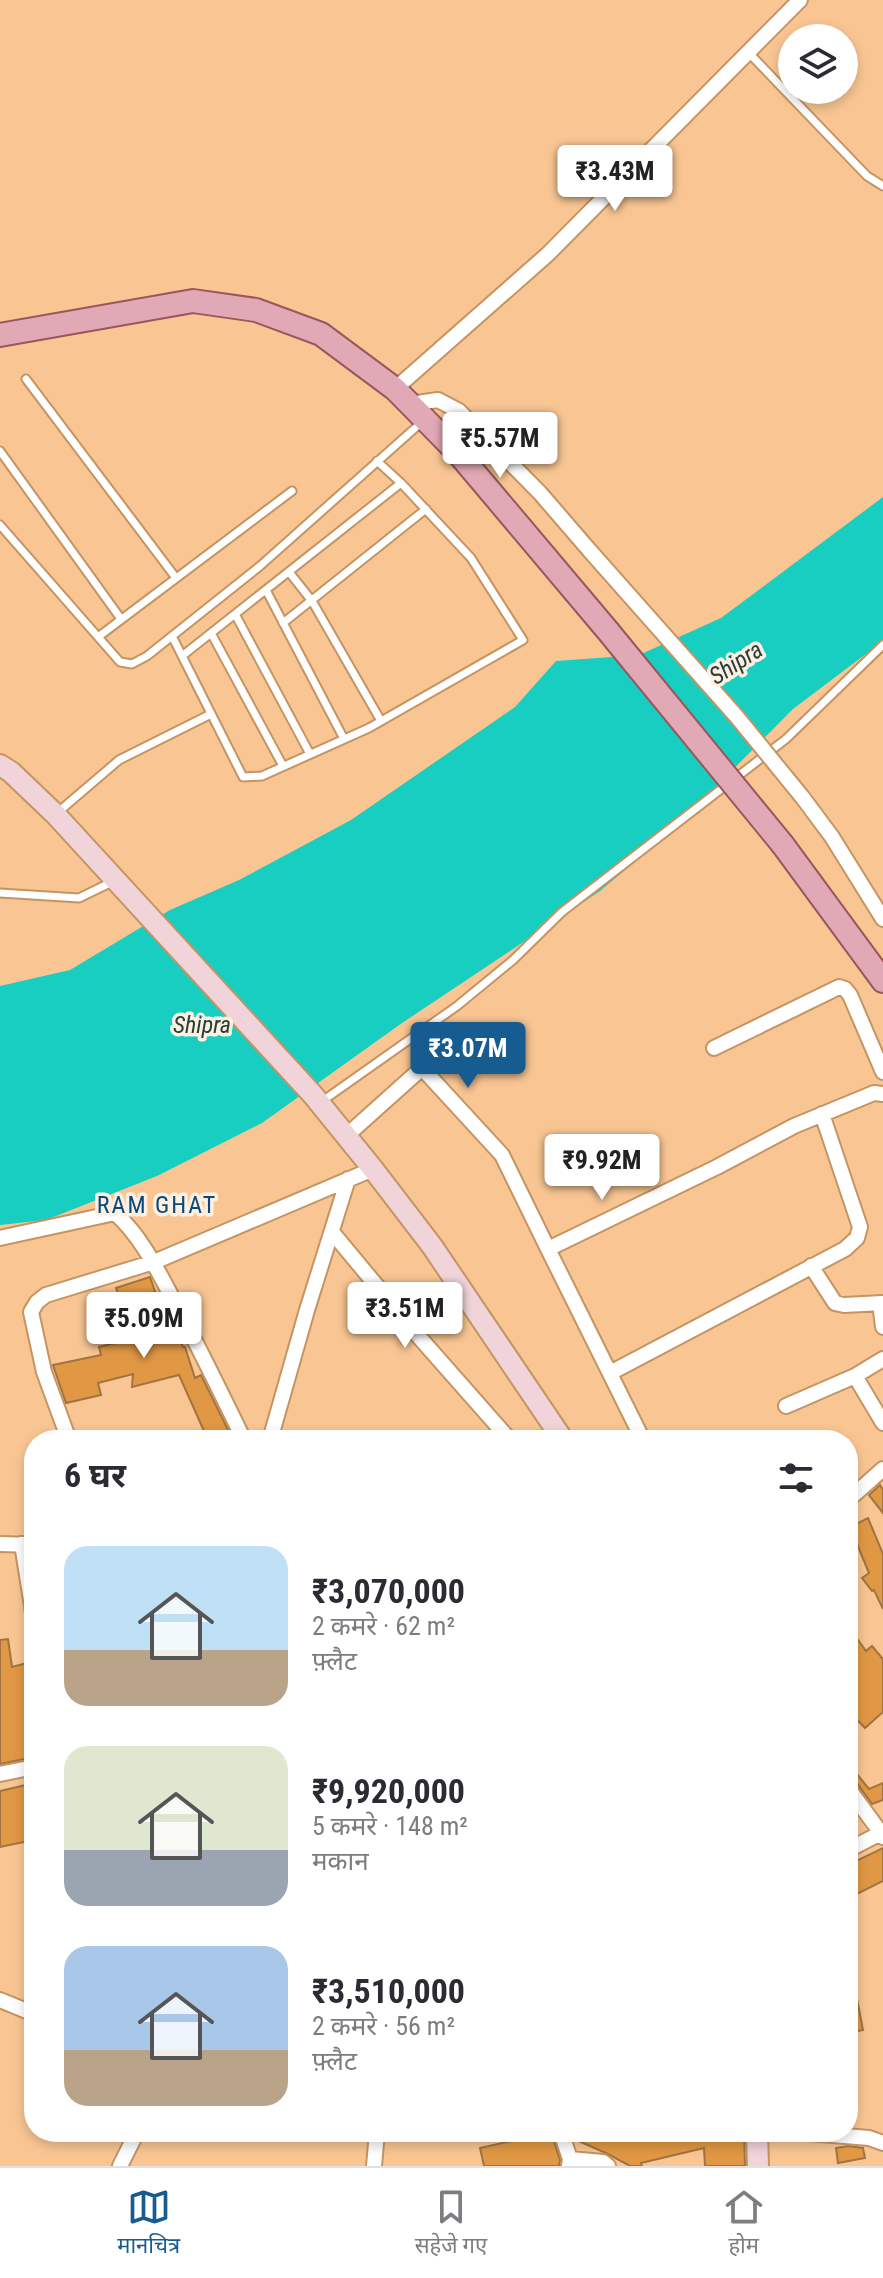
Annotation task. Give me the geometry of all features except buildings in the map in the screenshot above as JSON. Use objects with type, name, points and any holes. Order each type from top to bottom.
[{"type":"main road","points":[[0,335],[193,301],[256,310],[321,334],[409,404],[458,453],[783,845],[883,981]]},
{"type":"main road","points":[[0,765],[55,814],[316,1099],[432,1246],[556,1430]]},
{"type":"main road","points":[[757,2142],[758,2166]]},
{"type":"street","points":[[409,404],[548,254],[800,0]]},
{"type":"street","points":[[409,404],[438,400],[459,411],[540,493],[737,717],[803,798],[832,837],[883,919]]},
{"type":"street","points":[[714,1048],[839,987],[850,995],[883,1072]]},
{"type":"street","points":[[345,1137],[422,1068],[502,1155],[638,1430]]},
{"type":"street","points":[[548,1249],[794,1126],[874,1093],[883,1094]]},
{"type":"street","points":[[610,1373],[845,1249],[857,1238],[860,1227],[822,1114]]},
{"type":"street","points":[[65,1430],[44,1372],[31,1312],[37,1302],[46,1295],[154,1262],[373,1169]]},
{"type":"street","points":[[273,1430],[348,1179]]},
{"type":"street","points":[[0,1238],[115,1213],[154,1262],[239,1430]]},
{"type":"street","points":[[332,1232],[501,1430]]},
{"type":"street","points":[[811,1266],[835,1303],[882,1303],[883,1327]]},
{"type":"street","points":[[786,1406],[855,1376],[883,1359]]},
{"type":"street","points":[[855,1376],[883,1423]]},
{"type":"street","points":[[858,1491],[883,1469]]},
{"type":"street","points":[[0,1544],[24,1544]]},
{"type":"street","points":[[0,1774],[24,1769]]},
{"type":"street","points":[[858,1802],[882,1834],[858,1845]]},
{"type":"street","points":[[0,2000],[24,2010]]},
{"type":"street","points":[[858,2137],[883,2143]]},
{"type":"street","points":[[120,2166],[132,2142]]},
{"type":"street","points":[[374,2166],[376,2142]]},
{"type":"street","points":[[564,2142],[569,2162],[603,2162],[608,2166]]},
{"type":"lane","points":[[748,52],[867,176],[883,186]]},
{"type":"lane","points":[[26,379],[176,578]]},
{"type":"lane","points":[[0,525],[120,662],[132,664],[147,656],[260,566],[377,461],[409,404]]},
{"type":"lane","points":[[0,451],[121,619]]},
{"type":"lane","points":[[172,636],[243,777],[262,776],[381,721],[523,640],[471,558],[377,461]]},
{"type":"lane","points":[[182,656],[401,483]]},
{"type":"lane","points":[[98,637],[292,491]]},
{"type":"lane","points":[[283,623],[426,509]]},
{"type":"lane","points":[[289,572],[312,601],[381,721]]},
{"type":"lane","points":[[266,590],[344,739]]},
{"type":"lane","points":[[235,614],[310,754]]},
{"type":"lane","points":[[211,633],[283,766]]},
{"type":"lane","points":[[316,1099],[457,1006],[513,960],[562,912],[786,739],[883,645]]},
{"type":"lane","points":[[55,814],[119,760],[211,714]]},
{"type":"lane","points":[[0,893],[79,898],[122,888]]},
{"type":"water","name":"Shipra","points":[[883,497],[883,641],[793,709],[672,831],[600,891],[402,1023],[262,1123],[157,1176],[46,1220],[0,1225],[0,986],[70,970],[170,910],[239,880],[351,820],[515,707],[556,661],[639,655],[721,618]]},
{"type":"district","name":"RAM GHAT","points":[[157,1205]]}]
